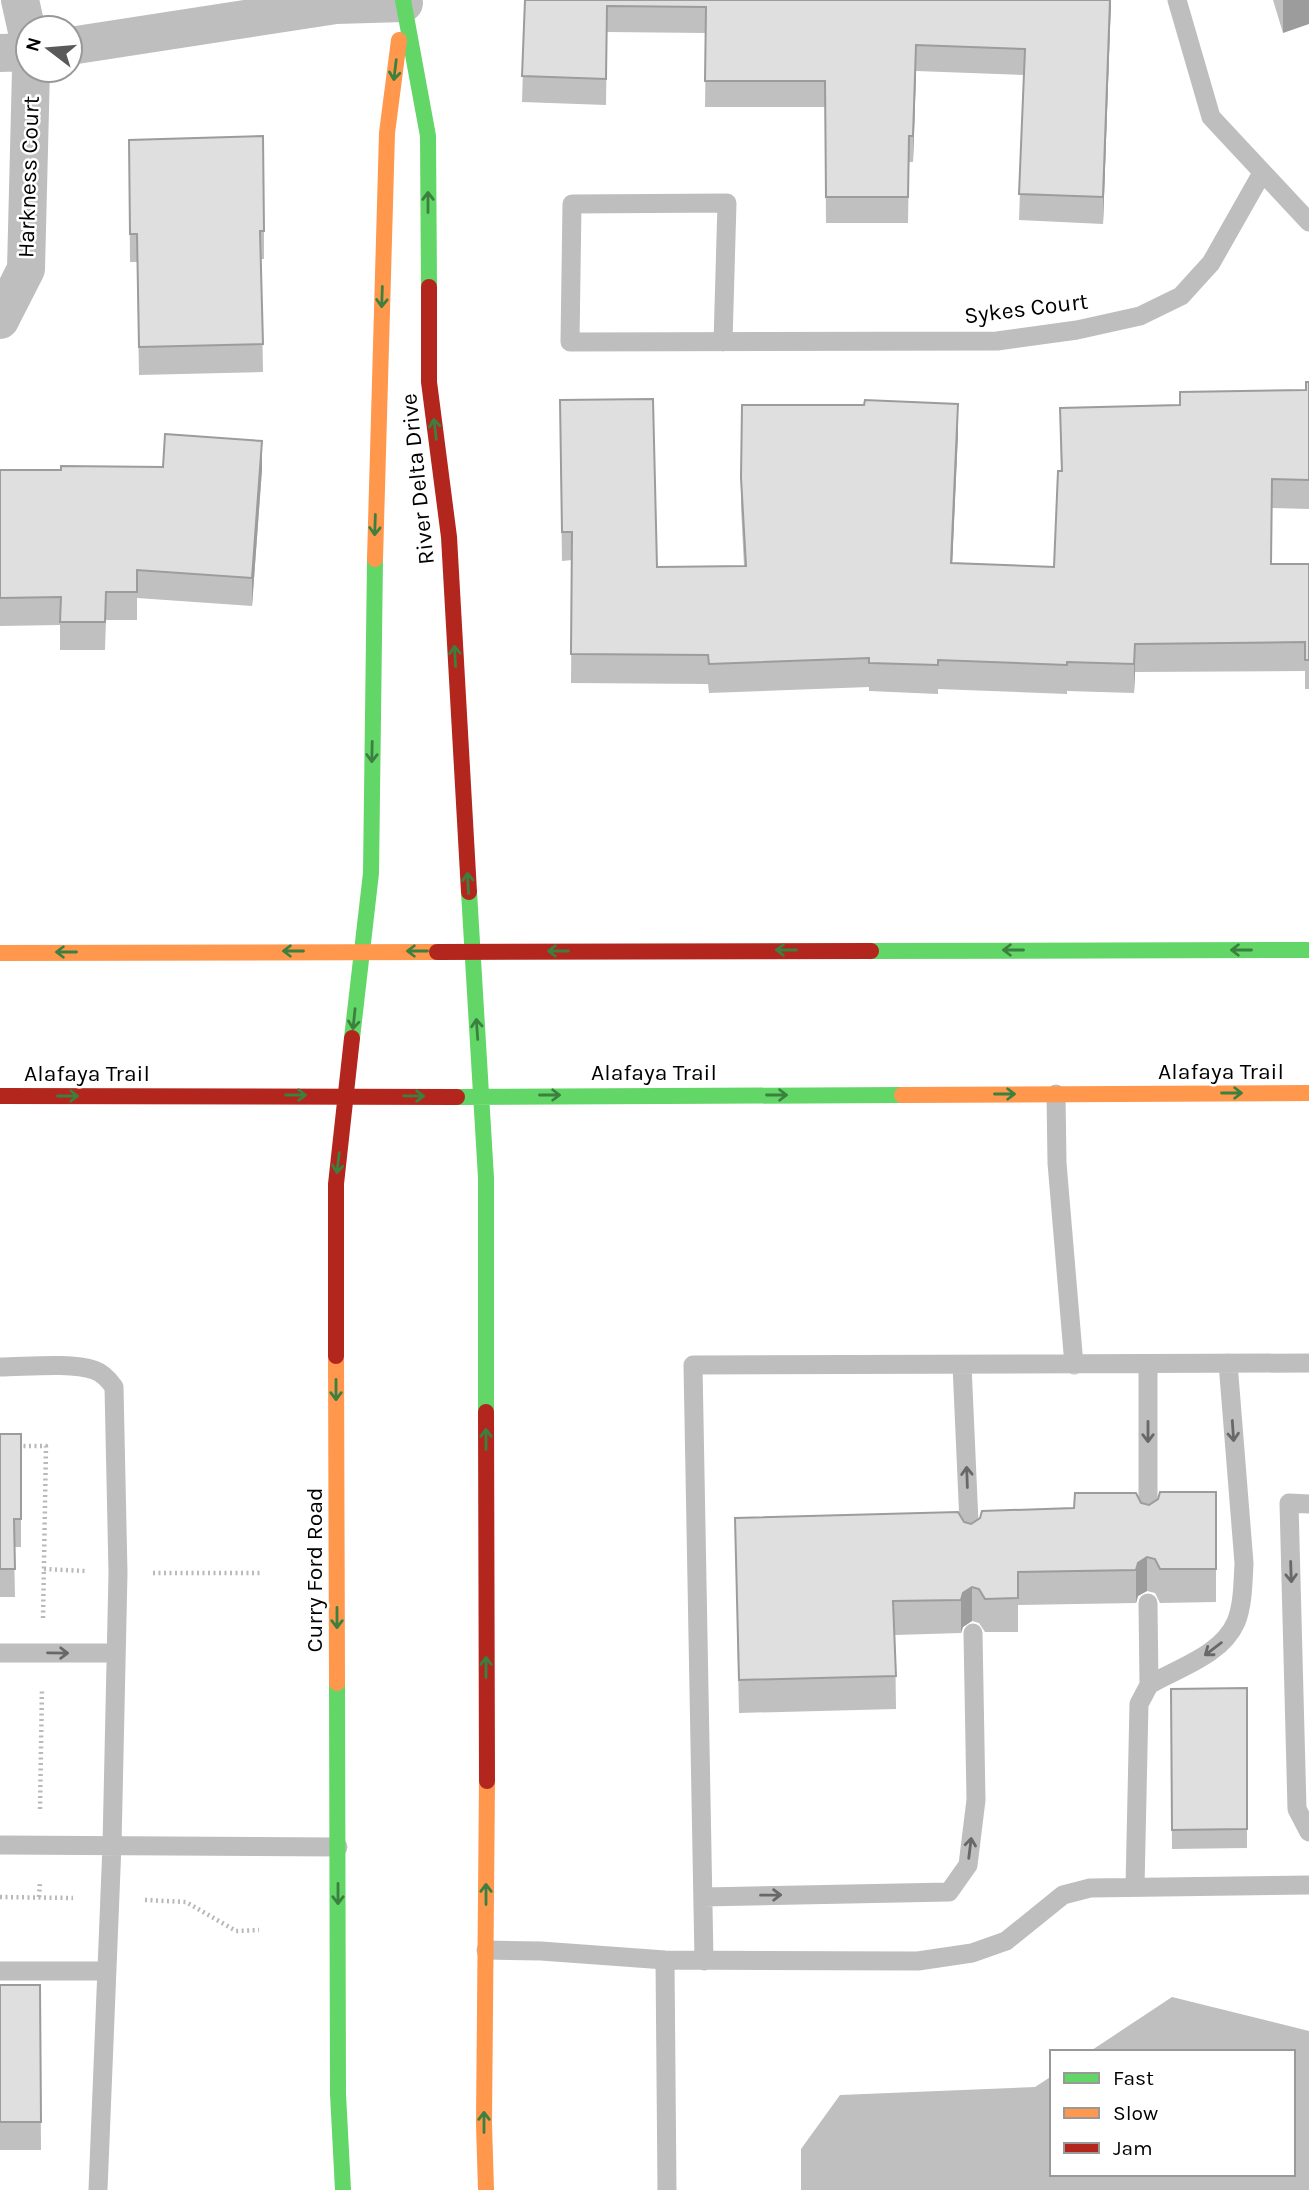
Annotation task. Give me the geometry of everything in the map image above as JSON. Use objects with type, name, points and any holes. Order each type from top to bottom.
[{"type":"street","points":[[84,44],[336,5],[404,1]]},
{"type":"street","name":"River Delta Drive","points":[[362,951],[371,873],[375,535],[387,133],[404,1]]},
{"type":"street","name":"River Delta Drive","points":[[404,1],[428,136],[429,382],[449,537],[472,951]]},
{"type":"street","name":"Harkness Court","points":[[0,320],[26,269],[31,84]]},
{"type":"street","points":[[0,953],[1309,950]]},
{"type":"street","name":"Curry Ford Road","points":[[343,2190],[338,2094],[335,1184],[362,951]]},
{"type":"street","points":[[472,951],[486,1178],[486,2190]]},
{"type":"street","name":"Alafaya Trail","points":[[0,1096],[482,1097],[1309,1093]]},
{"type":"lane","points":[[1177,0],[1211,117],[1309,222]]},
{"type":"lane","name":"Sykes Court","points":[[723,342],[727,203],[572,204],[570,342],[723,342],[997,341],[1077,330],[1140,316],[1181,296],[1212,263],[1262,173]]},
{"type":"lane","points":[[1056,1094],[1057,1163],[1073,1364]]},
{"type":"lane","points":[[1149,1685],[1204,1656],[1224,1640],[1236,1622],[1244,1563],[1228,1363]]},
{"type":"lane","points":[[704,1961],[693,1365],[1309,1363]]},
{"type":"lane","points":[[1148,1364],[1148,1526]]},
{"type":"lane","points":[[962,1365],[970,1545]]},
{"type":"lane","points":[[0,1367],[75,1367],[95,1370],[108,1378],[114,1387],[118,1573],[112,1845],[98,2190]]},
{"type":"lane","points":[[1309,1504],[1289,1503],[1297,1809],[1309,1832]]},
{"type":"lane","points":[[1135,1887],[1139,1704],[1149,1685],[1148,1603]]},
{"type":"lane","points":[[703,1897],[949,1892],[968,1865],[976,1800],[973,1633]]},
{"type":"lane","points":[[0,1653],[115,1653]]},
{"type":"lane","points":[[0,1845],[338,1847]]},
{"type":"lane","points":[[486,1950],[704,1961],[918,1961],[972,1954],[1006,1941],[1063,1895],[1090,1888],[1309,1885]]},
{"type":"lane","points":[[666,1960],[667,2190]]},
{"type":"lane","points":[[0,1972],[106,1971]]},
{"type":"shaded area","points":[[1172,1997],[1309,2031],[1309,2190],[801,2190],[801,2149],[840,2095],[1035,2087],[1050,2077],[1050,2176],[1295,2176],[1295,2050],[1092,2050]]},
{"type":"building","points":[[525,0],[1110,0],[1103,197],[1019,194],[1025,49],[916,45],[913,136],[909,136],[908,197],[826,197],[825,81],[705,81],[706,7],[607,6],[606,79],[522,76]]},
{"type":"building","points":[[263,136],[264,231],[260,231],[263,344],[139,347],[137,234],[130,234],[129,140]]},
{"type":"building","points":[[1306,382],[1309,382],[1309,480],[1272,479],[1271,564],[1309,564],[1309,660],[1305,660],[1305,642],[1135,644],[1134,664],[1067,662],[1067,665],[938,660],[938,665],[869,663],[869,658],[709,664],[708,655],[571,654],[572,532],[562,532],[560,400],[653,399],[657,567],[746,566],[741,478],[742,405],[864,405],[865,400],[958,404],[951,563],[1054,567],[1058,471],[1062,471],[1060,408],[1180,405],[1180,392],[1306,390]]},
{"type":"building","points":[[165,434],[262,441],[252,578],[137,570],[137,592],[106,592],[105,622],[60,622],[61,597],[0,598],[0,470],[61,470],[61,466],[163,467]]},
{"type":"building","points":[[0,1434],[21,1434],[21,1519],[14,1519],[15,1569],[0,1569]]},
{"type":"building","points":[[1160,1492],[1216,1492],[1216,1569],[1160,1569],[1155,1559],[1147,1557],[1138,1563],[1136,1570],[1018,1572],[1018,1598],[985,1599],[979,1589],[972,1587],[963,1593],[961,1600],[893,1601],[896,1676],[739,1680],[735,1518],[958,1512],[964,1522],[971,1524],[980,1518],[982,1511],[1074,1508],[1075,1493],[1136,1493],[1141,1503],[1149,1505],[1158,1499]]},
{"type":"building","points":[[1247,1688],[1247,1829],[1172,1830],[1171,1689]]},
{"type":"building","points":[[0,1985],[40,1985],[41,2122],[0,2122]]},
{"type":"traffic: fast","points":[[403,0],[428,136],[429,287]]},
{"type":"traffic: fast","points":[[352,1038],[371,873],[375,559]]},
{"type":"traffic: fast","points":[[469,892],[486,1178],[486,1412]]},
{"type":"traffic: fast","points":[[871,951],[1309,950]]},
{"type":"traffic: fast","points":[[457,1097],[902,1095]]},
{"type":"traffic: fast","points":[[337,1683],[338,2094],[343,2190]]},
{"type":"traffic: slow","points":[[375,559],[387,133],[399,40]]},
{"type":"traffic: slow","points":[[0,953],[437,952]]},
{"type":"traffic: slow","points":[[902,1095],[1309,1093]]},
{"type":"traffic: slow","points":[[336,1356],[337,1683]]},
{"type":"traffic: slow","points":[[486,2190],[484,2124],[487,1781]]},
{"type":"traffic: jam","points":[[429,287],[429,382],[449,537],[469,892]]},
{"type":"traffic: jam","points":[[437,952],[871,951]]},
{"type":"traffic: jam","points":[[336,1356],[336,1184],[352,1038]]},
{"type":"traffic: jam","points":[[0,1096],[457,1097]]},
{"type":"traffic: jam","points":[[486,1412],[487,1781]]}]
